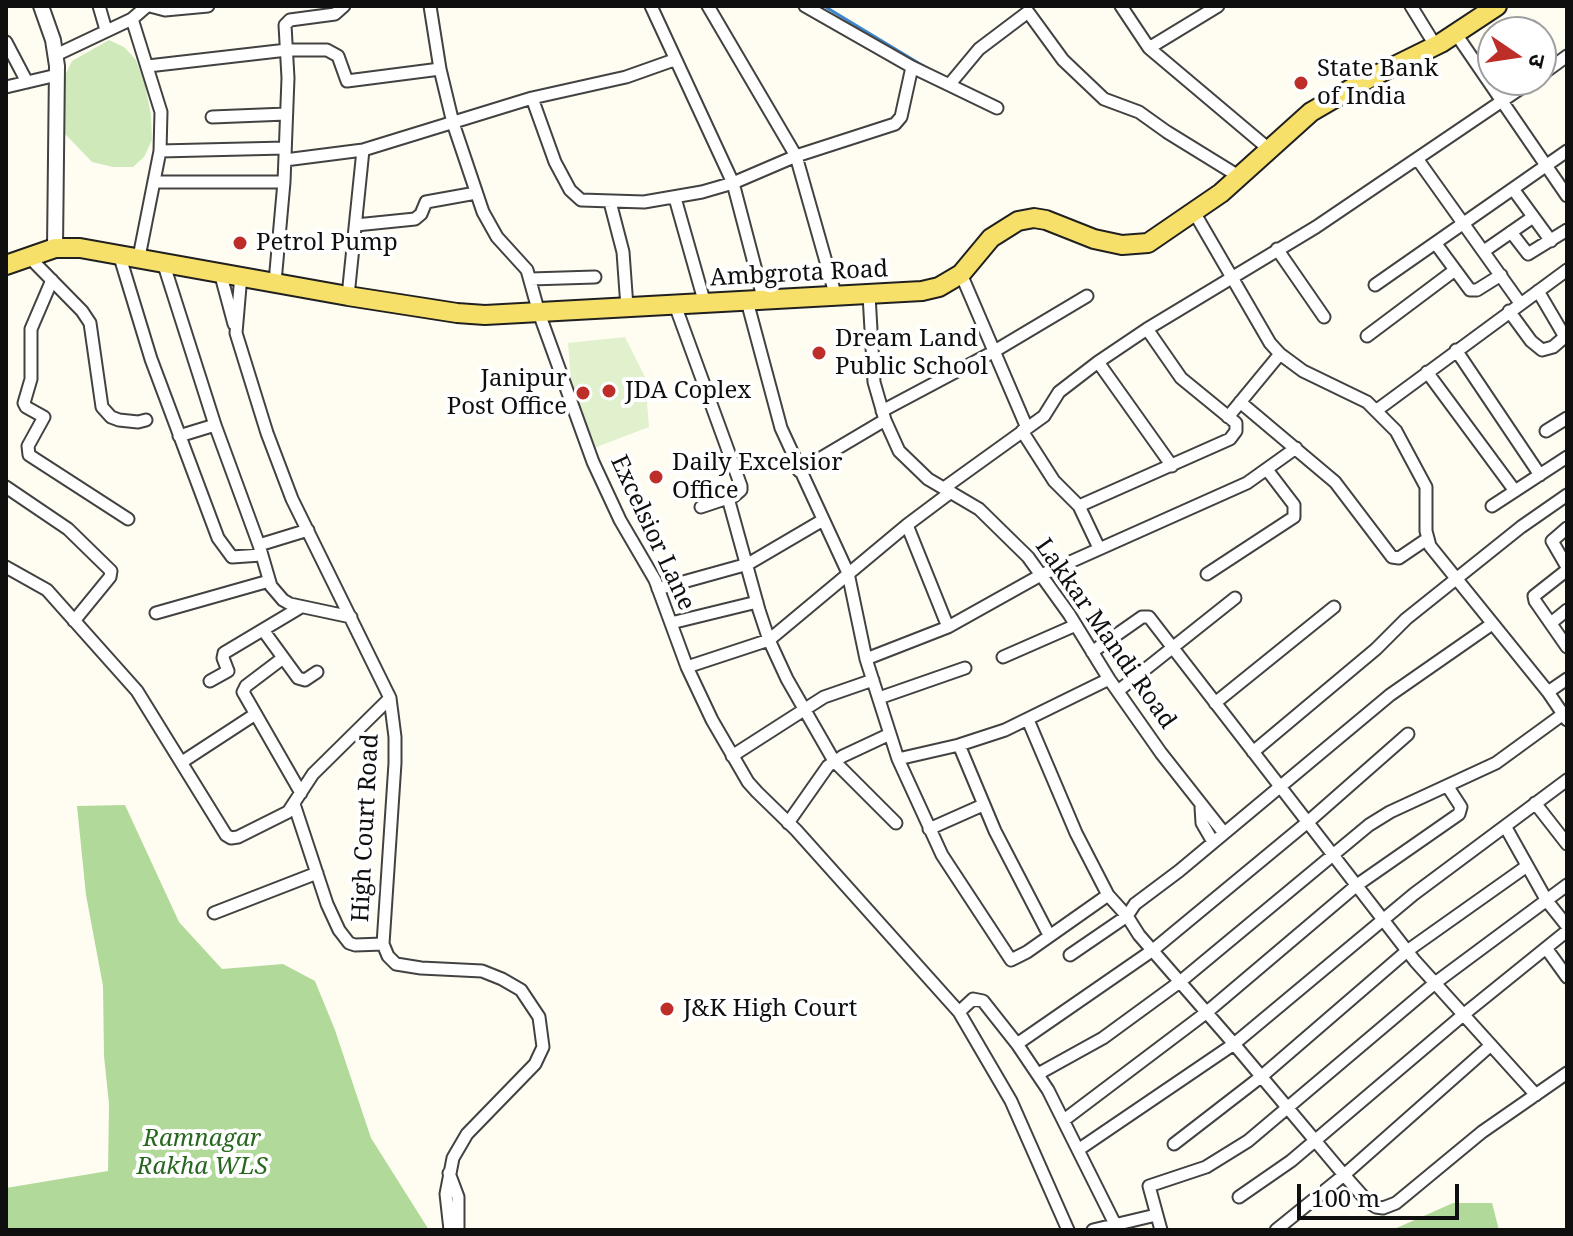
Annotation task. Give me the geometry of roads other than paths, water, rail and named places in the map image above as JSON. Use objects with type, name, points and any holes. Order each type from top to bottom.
[{"type":"main road","name":"Ambgrota Road","points":[[8,262],[55,248],[80,248],[457,313],[539,313],[922,291],[939,287],[961,274],[991,238],[1018,221],[1034,218],[1046,220],[1094,239],[1122,245],[1148,243],[1240,177],[1301,119],[1328,101],[1456,34],[1496,6]]},
{"type":"street","points":[[41,6],[56,55],[55,248]]},
{"type":"street","points":[[99,6],[106,30]]},
{"type":"street","points":[[56,55],[132,19],[148,6],[159,10],[208,6]]},
{"type":"street","points":[[275,282],[284,182],[287,50],[284,32],[287,22],[335,14],[344,6]]},
{"type":"street","points":[[430,6],[453,123],[476,193],[493,231],[523,264],[530,279],[595,277]]},
{"type":"street","points":[[651,6],[733,183],[771,400],[799,471],[848,573],[866,659],[898,759],[942,855],[1011,960],[1108,895]]},
{"type":"street","points":[[708,6],[796,156],[836,297]]},
{"type":"street","points":[[805,6],[912,67],[997,108]]},
{"type":"street","points":[[1121,6],[1149,48],[1270,150]]},
{"type":"street","points":[[1149,48],[1218,6]]},
{"type":"street","points":[[1411,6],[1435,45]]},
{"type":"street","points":[[949,85],[979,49],[1029,9],[1063,60],[1104,99],[1139,112],[1240,177]]},
{"type":"street","points":[[132,19],[161,112],[160,151],[139,257]]},
{"type":"street","points":[[1456,34],[1566,193]]},
{"type":"street","points":[[6,42],[27,82]]},
{"type":"street","points":[[148,66],[287,50],[327,50],[336,53],[347,81],[440,69]]},
{"type":"street","points":[[160,151],[285,154],[363,150],[532,98],[626,77],[674,60]]},
{"type":"street","points":[[532,98],[555,162],[570,190],[581,200],[644,202],[675,198],[733,183],[796,156],[895,124],[901,117],[912,67]]},
{"type":"street","points":[[6,87],[57,75]]},
{"type":"street","points":[[687,667],[769,640],[948,490],[1047,412],[1059,392],[1098,362],[1418,160],[1511,96]]},
{"type":"street","points":[[212,117],[286,114]]},
{"type":"street","points":[[348,296],[363,150]]},
{"type":"street","points":[[1375,285],[1567,151]]},
{"type":"street","points":[[1418,160],[1520,303]]},
{"type":"street","points":[[154,182],[284,182]]},
{"type":"street","points":[[1513,189],[1551,241]]},
{"type":"street","points":[[356,225],[415,219],[426,202],[476,193]]},
{"type":"street","points":[[675,198],[705,304]]},
{"type":"street","points":[[610,202],[623,252],[627,307]]},
{"type":"street","points":[[1038,1074],[1103,1038],[1181,981],[1378,819],[1496,763],[1565,716],[1427,539],[1427,498],[1423,479],[1396,431],[1377,410],[1355,395],[1303,371],[1280,354],[1270,343],[1194,212]]},
{"type":"street","points":[[1484,251],[1533,217]]},
{"type":"street","points":[[1511,232],[1528,254],[1567,230]]},
{"type":"street","points":[[1436,244],[1470,290],[1477,290],[1501,275]]},
{"type":"street","points":[[1277,249],[1324,317]]},
{"type":"street","points":[[119,254],[151,359],[223,547],[232,557],[238,558],[308,530]]},
{"type":"street","points":[[29,257],[90,323],[102,407],[111,417],[119,420],[146,420]]},
{"type":"street","points":[[163,261],[269,581],[283,600],[301,607],[351,617]]},
{"type":"street","points":[[1367,336],[1455,270]]},
{"type":"street","points":[[1377,410],[1567,270]]},
{"type":"street","points":[[220,272],[236,333]]},
{"type":"street","points":[[961,274],[1024,429],[1054,481],[1079,506],[1099,548]]},
{"type":"street","name":"High Court Road","points":[[241,275],[236,333],[275,456],[390,698],[395,763],[383,944],[396,964],[482,971],[502,979],[521,990],[539,1017],[543,1047],[535,1064],[467,1134],[453,1158],[449,1173]]},
{"type":"street","name":"Excelsior Lane","points":[[530,279],[539,313],[600,477],[658,589],[699,695],[735,760],[757,792],[959,1012],[1011,1101],[1068,1230]]},
{"type":"street","points":[[52,280],[31,329],[31,379],[24,403],[44,417],[28,446],[29,455],[128,519]]},
{"type":"street","points":[[1509,311],[1531,341],[1542,350],[1553,347],[1566,336],[1538,291]]},
{"type":"street","name":"Lakkar Mandi Road","points":[[869,295],[871,364],[884,416],[899,451],[912,466],[990,518],[1015,543],[1041,575],[1109,679],[1201,807]]},
{"type":"street","points":[[799,471],[884,416],[1087,296]]},
{"type":"street","points":[[675,305],[741,486],[738,493],[701,507]]},
{"type":"street","points":[[1079,506],[1234,436],[1236,423],[1181,378],[1147,329]]},
{"type":"street","points":[[1456,350],[1540,475]]},
{"type":"street","points":[[1228,417],[1280,354]]},
{"type":"street","points":[[1098,362],[1172,466]]},
{"type":"street","points":[[1427,372],[1515,491]]},
{"type":"street","points":[[1240,402],[1335,482],[1392,557],[1399,558],[1427,539]]},
{"type":"street","points":[[1546,431],[1567,418]]},
{"type":"street","points":[[179,436],[215,425]]},
{"type":"street","points":[[866,659],[948,627],[1041,575],[1236,488],[1268,471],[1296,448]]},
{"type":"street","points":[[1492,506],[1567,457]]},
{"type":"street","points":[[1207,574],[1294,517],[1294,505],[1268,471]]},
{"type":"street","points":[[6,487],[68,529],[111,571],[110,577],[74,621]]},
{"type":"street","points":[[1253,752],[1376,649],[1406,619],[1521,527],[1567,495]]},
{"type":"street","points":[[728,498],[769,640],[804,709],[834,761],[896,823]]},
{"type":"street","points":[[658,589],[748,564],[823,520]]},
{"type":"street","points":[[907,525],[948,627]]},
{"type":"street","points":[[1567,528],[1552,541],[1567,568],[1534,596],[1567,647]]},
{"type":"street","points":[[6,567],[47,590],[137,691],[226,835],[231,838],[288,812],[313,774],[390,698]]},
{"type":"street","points":[[156,613],[269,581]]},
{"type":"street","points":[[1118,691],[1235,598]]},
{"type":"street","points":[[671,623],[757,602]]},
{"type":"street","points":[[210,681],[228,671],[224,653],[301,607]]},
{"type":"street","points":[[1215,703],[1334,607]]},
{"type":"street","points":[[1551,623],[1567,610]]},
{"type":"street","points":[[1092,652],[1146,616],[1151,620],[1407,951],[1536,1095]]},
{"type":"street","points":[[1070,955],[1127,916],[1135,904],[1390,695],[1492,624]]},
{"type":"street","points":[[1003,657],[1076,625]]},
{"type":"street","points":[[263,630],[301,679],[305,680],[317,672]]},
{"type":"street","points":[[283,658],[244,689],[244,697],[298,799],[332,917],[345,939],[361,946],[383,944]]},
{"type":"street","points":[[879,698],[965,668]]},
{"type":"street","points":[[898,759],[959,745],[1028,720],[1109,679]]},
{"type":"street","points":[[1548,692],[1567,679]]},
{"type":"street","points":[[735,760],[804,709],[832,694],[873,680]]},
{"type":"street","points":[[182,762],[254,715]]},
{"type":"street","points":[[1028,720],[1076,833],[1108,895],[1368,1202],[1376,1207],[1391,1205],[1482,1132],[1567,1073]]},
{"type":"street","points":[[788,823],[820,775],[834,761],[890,734]]},
{"type":"street","points":[[1017,1044],[1153,950],[1408,734]]},
{"type":"street","points":[[959,745],[983,805],[1049,935]]},
{"type":"street","points":[[1078,1150],[1234,1044],[1383,920],[1567,780]]},
{"type":"street","points":[[1064,1120],[1207,1012],[1357,885],[1459,814],[1461,807],[1448,787]]},
{"type":"street","points":[[1535,803],[1567,844]]},
{"type":"street","points":[[929,829],[983,805]]},
{"type":"street","points":[[1201,807],[1224,833]]},
{"type":"street","points":[[1201,807],[1202,823],[1213,842]]},
{"type":"street","points":[[1239,1197],[1271,1177],[1316,1141],[1567,929],[1547,901],[1505,826]]},
{"type":"street","points":[[1174,1144],[1262,1076],[1407,951],[1527,866]]},
{"type":"street","points":[[214,913],[317,873]]},
{"type":"street","points":[[1161,1230],[1149,1191],[1151,1184],[1196,1171],[1248,1141],[1435,983],[1567,885]]},
{"type":"street","points":[[1546,948],[1567,977]]},
{"type":"street","points":[[959,1012],[973,999],[980,999],[1017,1044],[1064,1120],[1115,1224]]},
{"type":"street","points":[[1276,1230],[1344,1175],[1491,1045]]},
{"type":"street","points":[[449,1173],[446,1205],[450,1230]]},
{"type":"street","points":[[449,1173],[458,1197],[458,1230]]},
{"type":"street","points":[[1095,1230],[1156,1215]]},
{"type":"waterway","points":[[824,6],[930,70]]},
{"type":"place","name":"State Bank of India","points":[[1301,83]]},
{"type":"place","name":"Petrol Pump","points":[[240,243]]},
{"type":"place","name":"Dream Land Public School","points":[[819,353]]},
{"type":"place","name":"JDA Coplex","points":[[609,391]]},
{"type":"place","name":"Janipur Post Office","points":[[583,393]]},
{"type":"place","name":"Daily Excelsior Office","points":[[656,477]]},
{"type":"place","name":"J&K High Court","points":[[667,1009]]},
{"type":"park label","name":"Ramnagar Rakha WLS","points":[[202,1153]]}]
